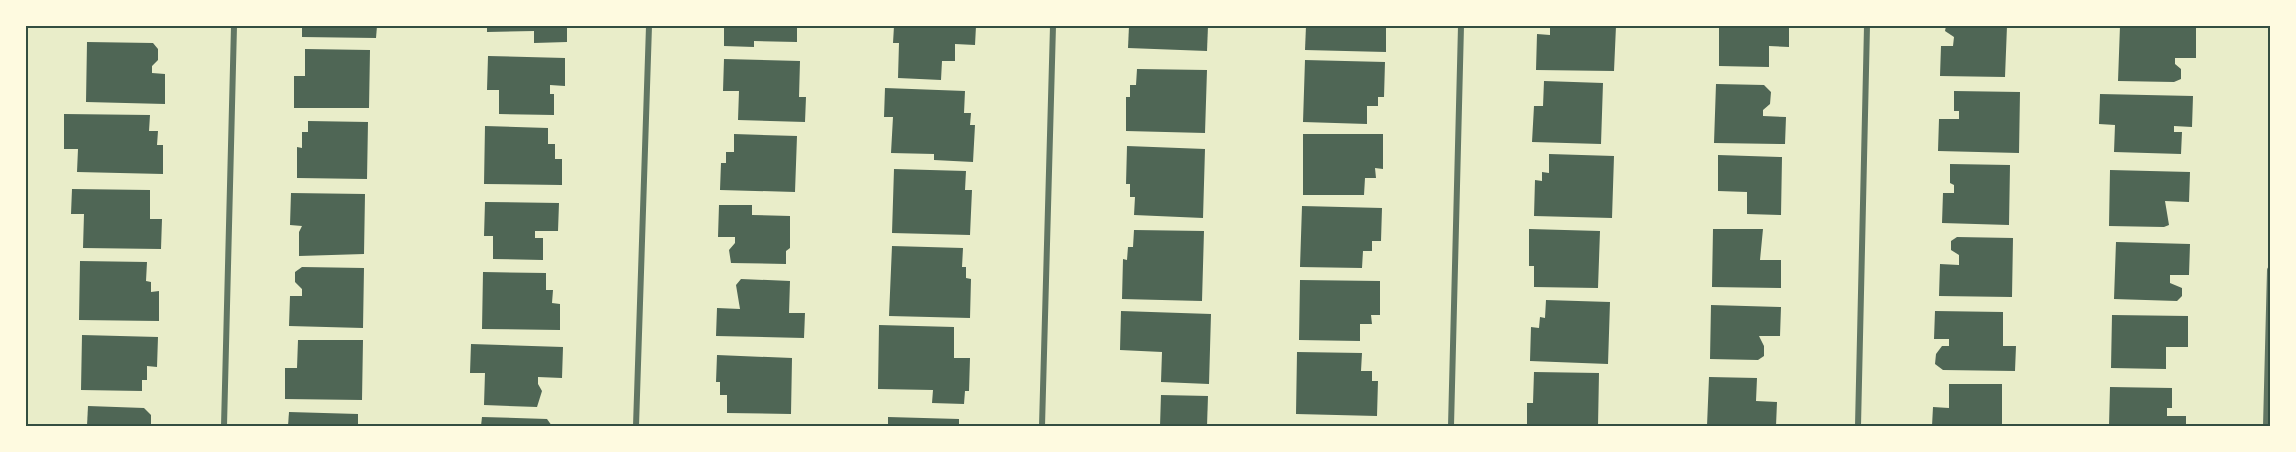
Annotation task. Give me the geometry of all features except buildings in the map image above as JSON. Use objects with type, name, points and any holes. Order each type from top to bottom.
[{"type":"street","points":[[224,426],[234,26]]},
{"type":"street","points":[[636,426],[649,26]]},
{"type":"street","points":[[1042,426],[1053,26]]},
{"type":"street","points":[[1451,426],[1461,26]]},
{"type":"street","points":[[1858,426],[1867,26]]},
{"type":"street","points":[[2266,426],[2271,270]]}]
